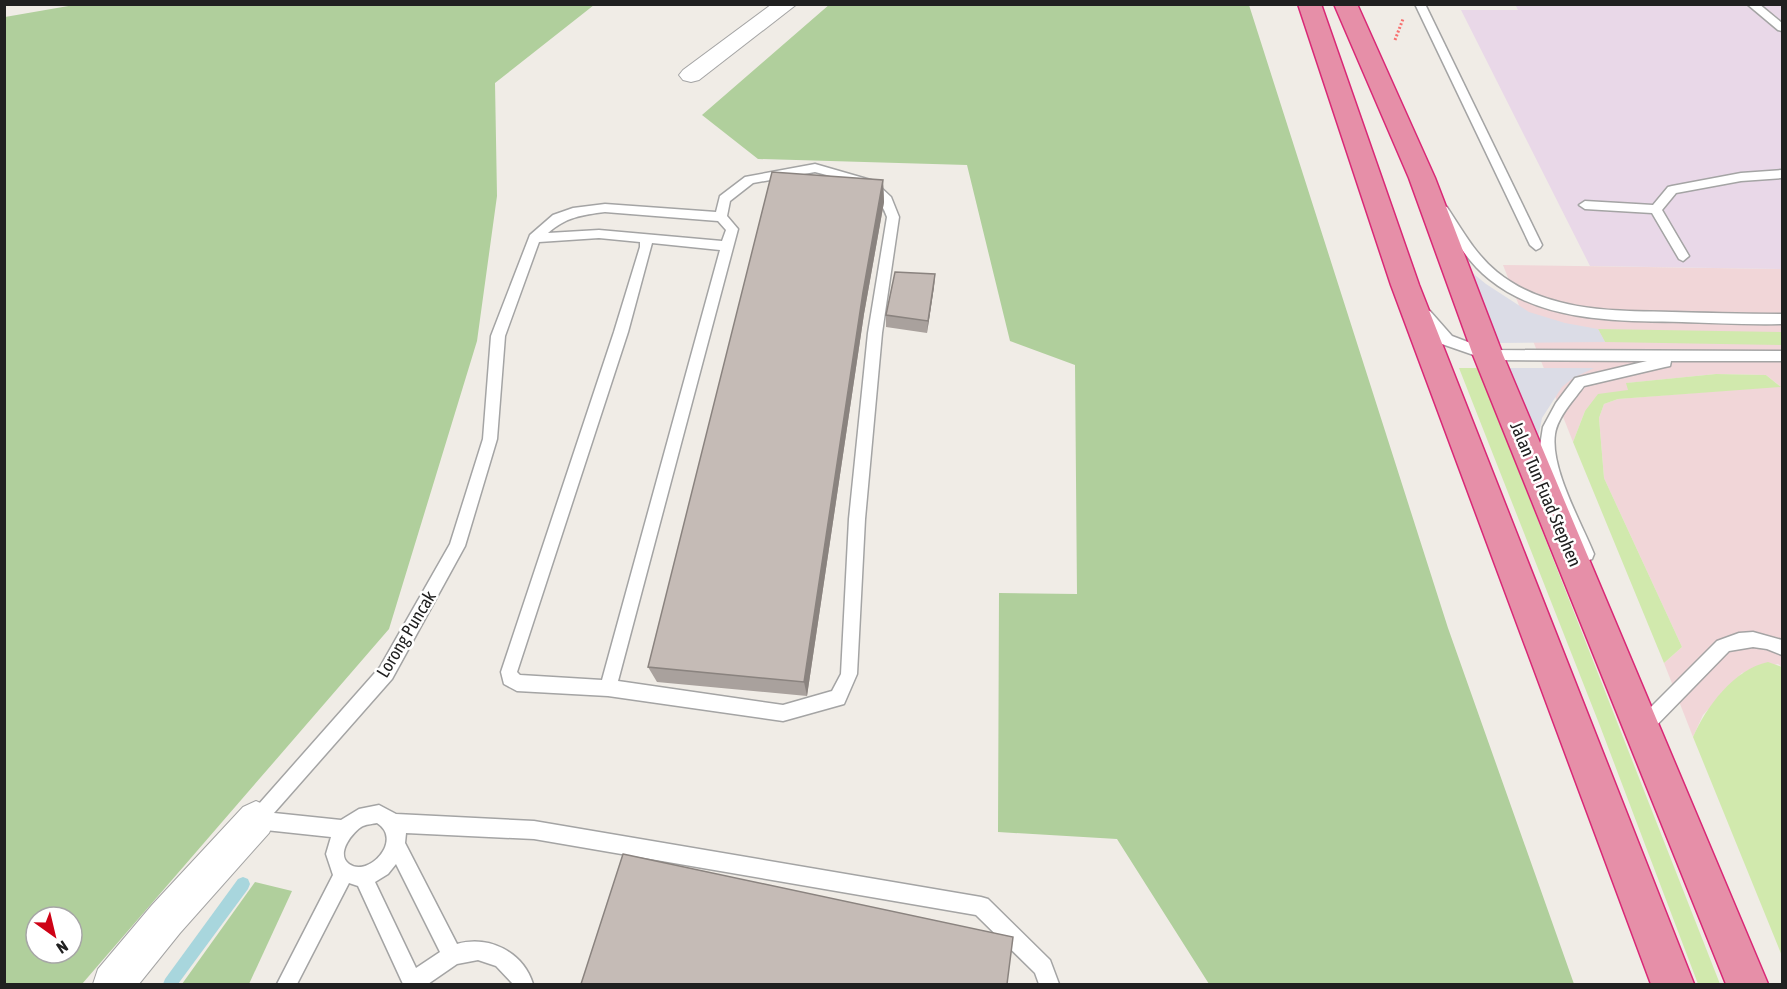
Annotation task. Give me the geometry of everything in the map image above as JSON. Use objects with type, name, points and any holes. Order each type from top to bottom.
[{"type":"highway","points":[[1309,4],[1405,285],[1673,984]]},
{"type":"highway","name":"Jalan Tun Fuad Stephen","points":[[1345,4],[1422,178],[1488,355],[1747,984]]},
{"type":"street","points":[[691,75],[787,4]]},
{"type":"street","name":"Lorong Puncak","points":[[113,984],[166,919],[256,820]]},
{"type":"lane","points":[[1420,4],[1536,245]]},
{"type":"lane","points":[[1752,4],[1782,28]]},
{"type":"lane","points":[[646,238],[646,248],[621,332],[509,672],[510,678],[517,683],[608,688],[783,713],[838,698],[849,674],[857,519],[875,333],[893,217],[887,200],[870,184],[815,168],[749,180],[724,199],[721,217]]},
{"type":"lane","points":[[1656,209],[1672,190],[1741,177],[1782,174]]},
{"type":"lane","points":[[1422,178],[1478,261],[1499,281],[1554,307],[1583,314],[1782,319]]},
{"type":"lane","points":[[1586,205],[1656,209]]},
{"type":"lane","points":[[534,238],[557,219],[573,212],[605,208],[721,217],[732,229],[608,688]]},
{"type":"lane","points":[[1656,209],[1683,256]]},
{"type":"lane","points":[[534,238],[599,234],[727,246]]},
{"type":"lane","name":"Lorong Puncak","points":[[256,820],[386,673],[457,546],[490,439],[498,336],[534,238]]},
{"type":"lane","points":[[1405,285],[1429,323],[1447,340],[1488,355],[1782,356]]},
{"type":"lane","points":[[1582,582],[1588,560],[1546,452],[1549,432],[1562,407],[1580,382],[1694,357]]},
{"type":"lane","points":[[1643,727],[1723,646],[1740,639],[1756,638],[1782,648]]},
{"type":"lane","points":[[287,984],[354,874],[384,866],[396,844],[397,830],[393,823],[379,814],[352,822],[339,839],[336,858],[354,874],[413,984],[431,966],[452,955],[473,950],[494,953],[510,964],[523,984]]},
{"type":"lane","points":[[256,820],[345,830]]},
{"type":"lane","points":[[393,823],[534,830],[981,906],[1043,967],[1049,984]]},
{"type":"lane","points":[[396,844],[452,955]]},
{"type":"path","points":[[1394,41],[1405,14]]},
{"type":"shaded area","points":[[1515,4],[1782,5],[1782,269],[1590,266],[1461,10],[1518,10]]},
{"type":"shaded area","points":[[1503,265],[1782,269],[1782,667],[1778,664],[1742,673],[1703,715],[1693,737],[1664,663],[1682,647],[1604,478],[1599,418],[1604,404],[1618,399],[1780,386],[1766,375],[1716,374],[1627,383],[1629,390],[1585,411],[1573,442]]},
{"type":"shaded area","points":[[1464,266],[1486,284],[1529,312],[1565,323],[1598,329],[1605,342],[1497,343]]},
{"type":"shaded area","points":[[1507,368],[1594,368],[1573,378],[1562,387],[1542,418],[1538,438]]},
{"type":"green space","points":[[80,4],[594,5],[495,83],[497,196],[477,341],[389,629],[82,984],[5,984],[5,17]]},
{"type":"green space","points":[[830,4],[1249,5],[1448,628],[1574,984],[1209,984],[1117,839],[998,832],[999,593],[1077,594],[1075,365],[1010,341],[967,165],[758,159],[702,115]]},
{"type":"green space","points":[[1598,329],[1782,332],[1782,345],[1605,342]]},
{"type":"green space","points":[[1459,368],[1478,368],[1720,984],[1698,984],[1600,726]]},
{"type":"green space","points":[[1716,374],[1766,375],[1781,387],[1618,399],[1604,404],[1599,418],[1604,478],[1682,647],[1664,663],[1573,442],[1585,411],[1598,394],[1628,390],[1626,383]]},
{"type":"green space","points":[[1768,662],[1782,667],[1782,956],[1693,737],[1713,702],[1733,681],[1744,672]]},
{"type":"green space","points":[[255,882],[292,891],[249,984],[182,984]]},
{"type":"building","points":[[772,172],[883,180],[863,292],[804,682],[648,667]]},
{"type":"building","points":[[895,272],[935,274],[928,321],[886,315]]},
{"type":"building","points":[[623,854],[1013,937],[1007,984],[581,984]]},
{"type":"waterway","points":[[170,984],[243,884]]}]
